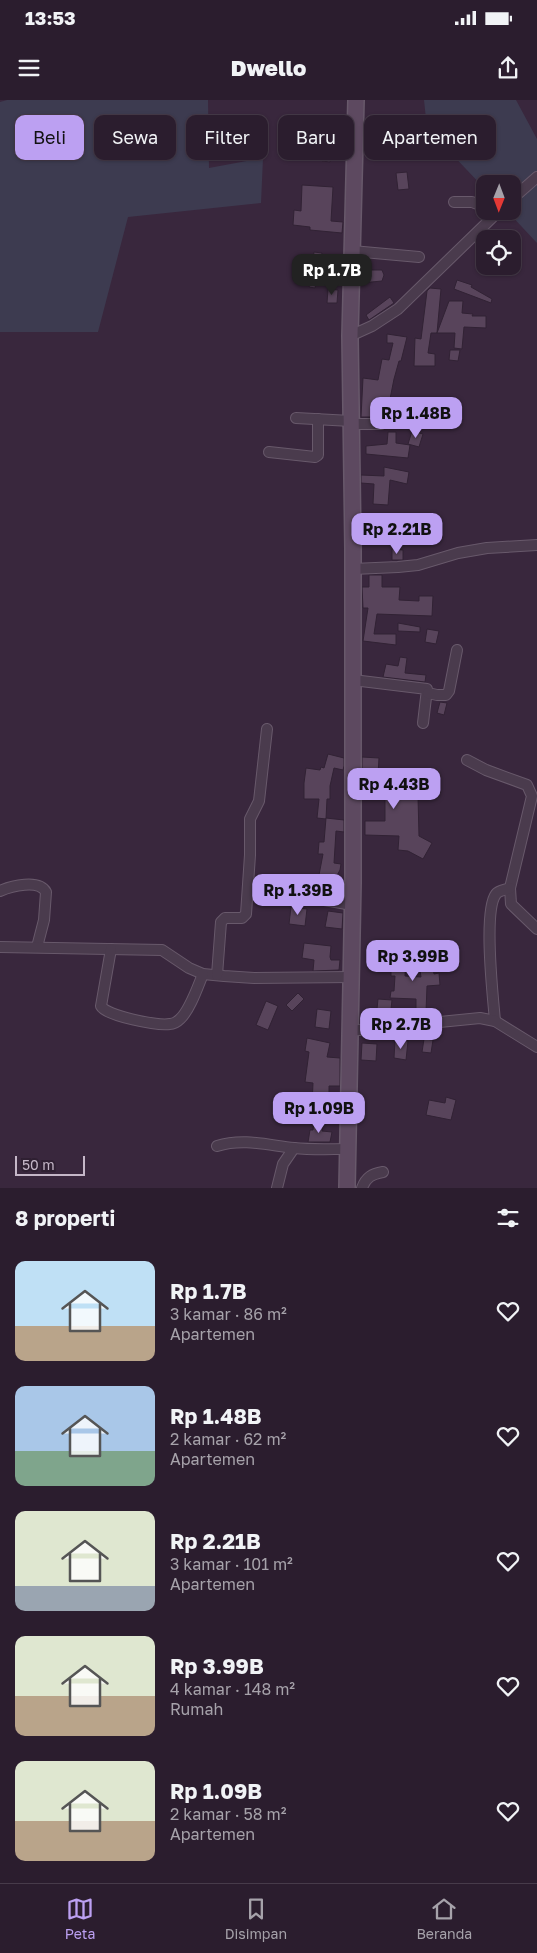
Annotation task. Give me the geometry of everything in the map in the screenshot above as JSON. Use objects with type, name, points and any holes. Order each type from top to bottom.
[{"type":"main road","points":[[347,1188],[352,905],[353,680],[350,336],[356,100]]},
{"type":"street","points":[[521,191],[537,177]]},
{"type":"street","points":[[454,202],[476,204]]},
{"type":"street","points":[[350,336],[372,326],[398,309],[487,220]]},
{"type":"street","points":[[352,251],[419,257]]},
{"type":"street","points":[[296,418],[382,424]]},
{"type":"street","points":[[269,452],[315,456],[318,451],[318,419]]},
{"type":"street","points":[[352,569],[398,568],[487,548],[537,545]]},
{"type":"street","points":[[353,680],[427,689],[428,692],[446,695],[449,691],[457,650]]},
{"type":"street","points":[[424,723],[428,692]]},
{"type":"street","points":[[217,975],[221,922],[225,918],[242,918],[246,914],[250,855],[250,819],[259,801],[267,729]]},
{"type":"street","points":[[467,760],[486,770],[527,785],[530,791],[532,796],[510,888],[511,904],[537,929]]},
{"type":"street","points":[[0,891],[12,887],[31,885],[41,886],[46,892],[44,920],[37,947]]},
{"type":"street","points":[[289,886],[308,897],[352,905]]},
{"type":"street","points":[[495,1021],[489,953],[492,904],[499,892],[510,888]]},
{"type":"street","points":[[0,947],[162,950],[188,968],[203,974],[254,978],[351,976]]},
{"type":"street","points":[[111,949],[101,998],[103,1010],[110,1014],[146,1022],[171,1024],[177,1022],[184,1014],[203,974]]},
{"type":"street","points":[[349,1030],[480,1018],[495,1021],[537,1047]]},
{"type":"street","points":[[217,1146],[246,1141],[294,1148],[348,1149]]},
{"type":"street","points":[[277,1188],[283,1164],[294,1148]]},
{"type":"street","points":[[362,1188],[364,1181],[372,1174],[383,1172]]},
{"type":"shaded area","points":[[7,100],[208,100],[208,115],[186,115],[186,160],[209,160],[209,168],[252,160],[263,160],[261,203],[128,217],[98,332],[0,332],[0,102]]},
{"type":"shaded area","points":[[424,100],[516,100],[537,139],[537,243],[515,220],[521,220],[521,175],[476,175],[476,180],[457,160],[496,160],[496,115],[426,115]]},
{"type":"building","points":[[407,172],[409,189],[398,190],[396,173]]},
{"type":"building","points":[[302,185],[333,187],[331,221],[343,222],[342,233],[310,230],[310,227],[293,225],[294,210],[301,211]]},
{"type":"building","points":[[314,252],[322,253],[315,288],[309,287],[310,283],[297,281],[300,266],[312,268]]},
{"type":"building","points":[[361,270],[382,270],[384,275],[382,281],[361,283]]},
{"type":"building","points":[[457,280],[472,285],[471,287],[492,299],[491,303],[454,289]]},
{"type":"building","points":[[430,288],[441,289],[437,333],[431,333],[428,353],[435,354],[435,366],[414,366],[415,338],[421,339],[427,291]]},
{"type":"building","points":[[328,289],[338,290],[337,303],[327,303]]},
{"type":"building","points":[[390,297],[394,303],[369,320],[366,315]]},
{"type":"building","points":[[449,301],[463,301],[462,313],[473,314],[472,316],[486,316],[486,328],[464,327],[462,349],[454,348],[455,333],[437,333]]},
{"type":"building","points":[[387,334],[407,337],[390,399],[398,399],[396,414],[392,413],[391,422],[381,417],[361,417],[363,378],[378,380],[382,359],[389,360],[393,343],[387,343]]},
{"type":"building","points":[[450,350],[460,350],[458,361],[449,360]]},
{"type":"building","points":[[412,431],[423,434],[419,447],[408,444]]},
{"type":"building","points":[[388,432],[396,432],[396,443],[410,445],[408,458],[366,454],[366,446],[387,444]]},
{"type":"building","points":[[384,467],[409,472],[407,484],[390,480],[388,505],[373,504],[374,484],[361,483],[361,475],[384,476]]},
{"type":"building","points":[[384,530],[392,534],[387,544],[379,541]]},
{"type":"building","points":[[392,549],[403,550],[403,560],[392,560]]},
{"type":"building","points":[[369,575],[382,575],[382,587],[400,587],[399,600],[419,601],[419,596],[433,596],[432,616],[377,614],[374,634],[396,634],[396,645],[363,641],[368,608],[363,608],[362,587],[369,587]]},
{"type":"building","points":[[398,623],[420,627],[420,632],[398,631]]},
{"type":"building","points":[[427,629],[439,631],[436,644],[425,642]]},
{"type":"building","points":[[400,657],[407,658],[405,673],[426,675],[425,682],[383,677],[386,664],[398,666]]},
{"type":"building","points":[[440,702],[447,703],[444,715],[437,713]]},
{"type":"building","points":[[328,754],[344,758],[344,766],[343,770],[334,768],[330,786],[330,799],[327,799],[326,819],[317,818],[319,799],[304,799],[304,783],[306,768],[320,770],[321,767],[324,768]]},
{"type":"building","points":[[362,757],[379,758],[378,775],[404,775],[404,797],[418,797],[419,836],[432,843],[423,859],[408,851],[398,850],[399,836],[365,835],[365,821],[385,821],[385,792],[362,791]]},
{"type":"building","points":[[420,777],[436,777],[436,793],[420,792]]},
{"type":"building","points":[[326,818],[344,820],[344,832],[336,831],[334,863],[341,864],[340,870],[327,893],[311,891],[319,875],[323,854],[318,854],[319,842],[324,842]]},
{"type":"building","points":[[291,907],[307,909],[305,926],[289,924]]},
{"type":"building","points":[[328,911],[343,913],[342,929],[325,927]]},
{"type":"building","points":[[304,943],[331,946],[331,960],[340,960],[339,970],[313,971],[314,960],[302,958]]},
{"type":"building","points":[[391,956],[406,956],[405,976],[421,977],[419,963],[432,961],[434,974],[439,973],[440,985],[427,986],[426,1012],[416,1012],[416,999],[390,998],[391,991],[394,991],[395,976],[391,976]]},
{"type":"building","points":[[298,993],[304,999],[292,1011],[286,1005]]},
{"type":"building","points":[[378,999],[392,1000],[391,1009],[377,1009]]},
{"type":"building","points":[[266,1001],[278,1006],[268,1030],[256,1025]]},
{"type":"building","points":[[317,1009],[331,1011],[329,1029],[315,1027]]},
{"type":"building","points":[[307,1038],[330,1043],[327,1057],[340,1058],[340,1086],[329,1086],[329,1099],[319,1099],[317,1118],[311,1118],[312,1115],[306,1114],[307,1105],[312,1106],[313,1083],[305,1082],[309,1052],[305,1051]]},
{"type":"building","points":[[424,1039],[433,1040],[431,1053],[422,1052]]},
{"type":"building","points":[[395,1040],[408,1041],[406,1060],[394,1058]]},
{"type":"building","points":[[362,1043],[377,1044],[376,1061],[361,1060]]},
{"type":"building","points":[[446,1097],[456,1100],[451,1120],[426,1115],[429,1100],[445,1103]]},
{"type":"building","points":[[314,1121],[324,1122],[322,1131],[332,1132],[330,1142],[308,1142],[310,1130],[313,1130]]}]
